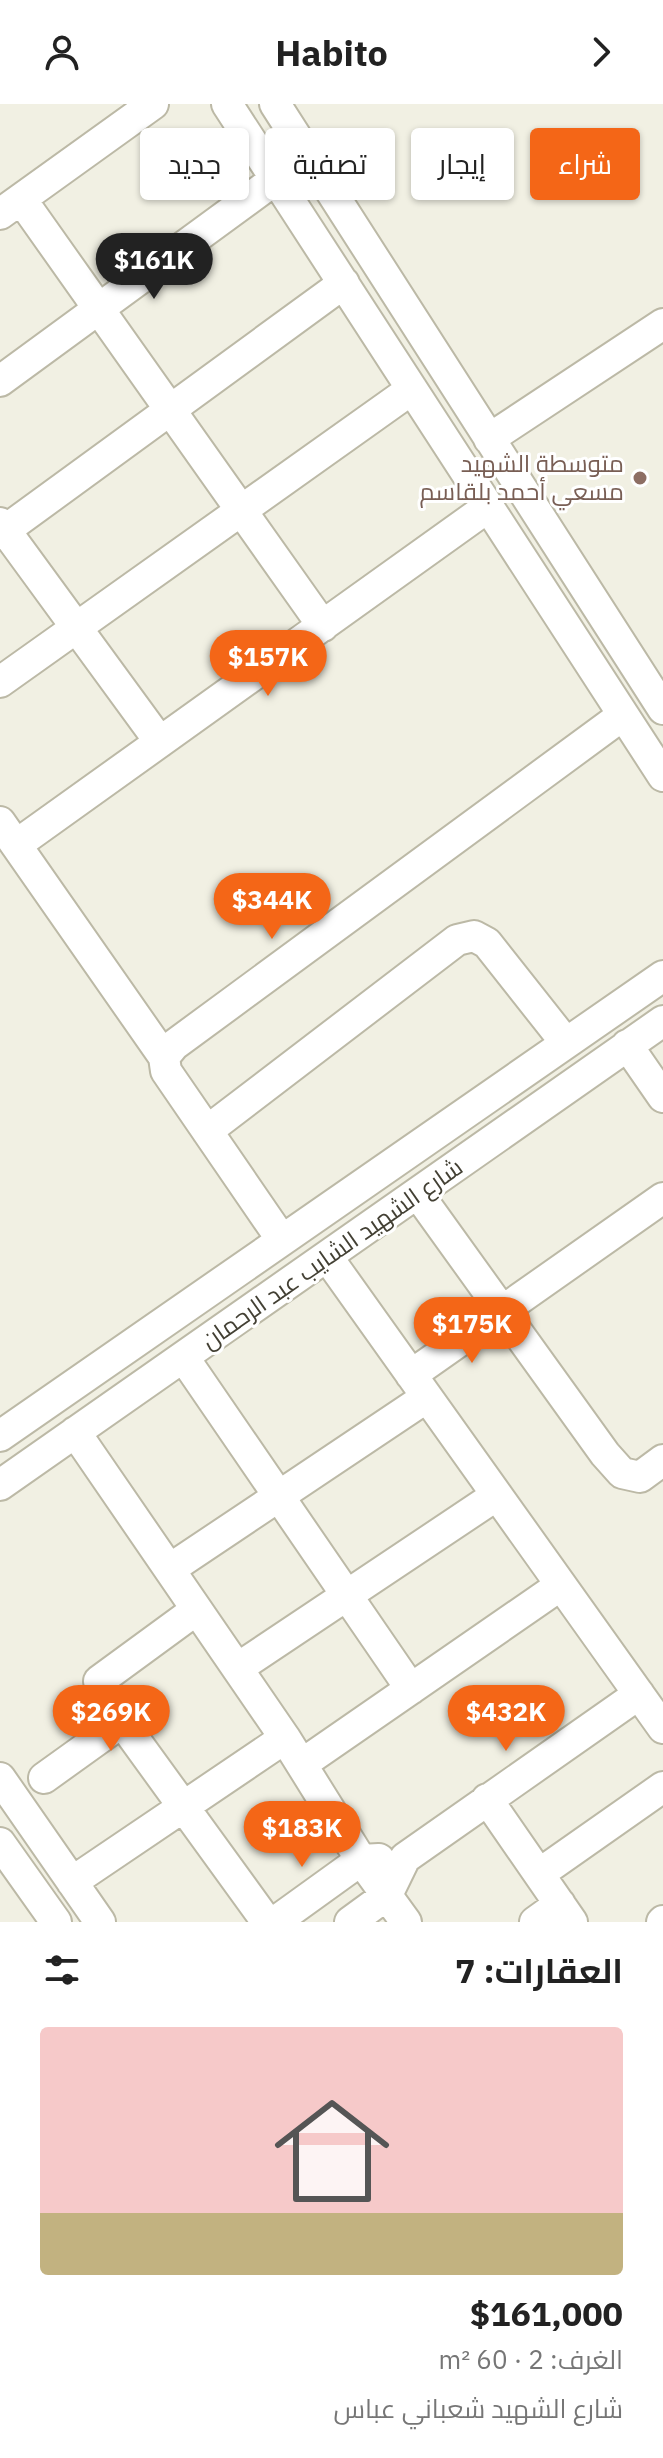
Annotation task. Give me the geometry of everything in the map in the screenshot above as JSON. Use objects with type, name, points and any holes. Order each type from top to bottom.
[{"type":"street","points":[[227,104],[265,162]]},
{"type":"street","points":[[275,104],[663,709]]},
{"type":"street","points":[[138,107],[11,206],[99,308],[323,626]]},
{"type":"street","points":[[0,381],[265,187]]},
{"type":"street","points":[[290,200],[663,776]]},
{"type":"street","points":[[160,742],[77,625],[2,529],[344,283]]},
{"type":"street","points":[[489,439],[663,324]]},
{"type":"street","points":[[0,682],[412,389]]},
{"type":"street","points":[[282,1240],[166,1071],[164,1057],[8,833],[160,742],[488,507]]},
{"type":"street","points":[[164,1057],[174,1045],[623,715]]},
{"type":"street","points":[[207,1131],[457,940],[474,936],[487,943],[566,1043]]},
{"type":"street","name":"شارع الشهيد الشايب عبد الرحمان","points":[[0,1436],[663,976]]},
{"type":"street","name":"شارع الشهيد الشايب عبد الرحمان","points":[[0,1485],[663,1021]]},
{"type":"street","points":[[627,1045],[663,1097]]},
{"type":"street","points":[[418,1194],[605,1454],[622,1473],[640,1477],[663,1460]]},
{"type":"street","points":[[170,1569],[279,1496],[419,1386],[503,1311],[663,1198]]},
{"type":"street","points":[[328,1258],[663,1728]]},
{"type":"street","points":[[184,1358],[411,1689]]},
{"type":"street","points":[[75,1432],[238,1668],[361,1860],[406,1922]]},
{"type":"street","points":[[238,1668],[497,1495]]},
{"type":"street","points":[[302,1764],[561,1585]]},
{"type":"street","points":[[196,1610],[99,1681],[102,1692],[122,1722],[267,1922]]},
{"type":"street","points":[[350,1922],[387,1895],[405,1858],[639,1694]]},
{"type":"street","points":[[44,1778],[122,1722]]},
{"type":"street","points":[[72,1882],[285,1738]]},
{"type":"street","points":[[0,1778],[100,1922]]},
{"type":"street","points":[[539,1874],[663,1787]]},
{"type":"street","points":[[487,1799],[566,1913],[535,1922]]},
{"type":"street","points":[[0,1843],[56,1922]]},
{"type":"street","points":[[275,1922],[361,1860],[405,1858]]},
{"type":"place","name":"متوسطة الشهيد مسعي أحمد بلقاسم","points":[[640,478]]}]
